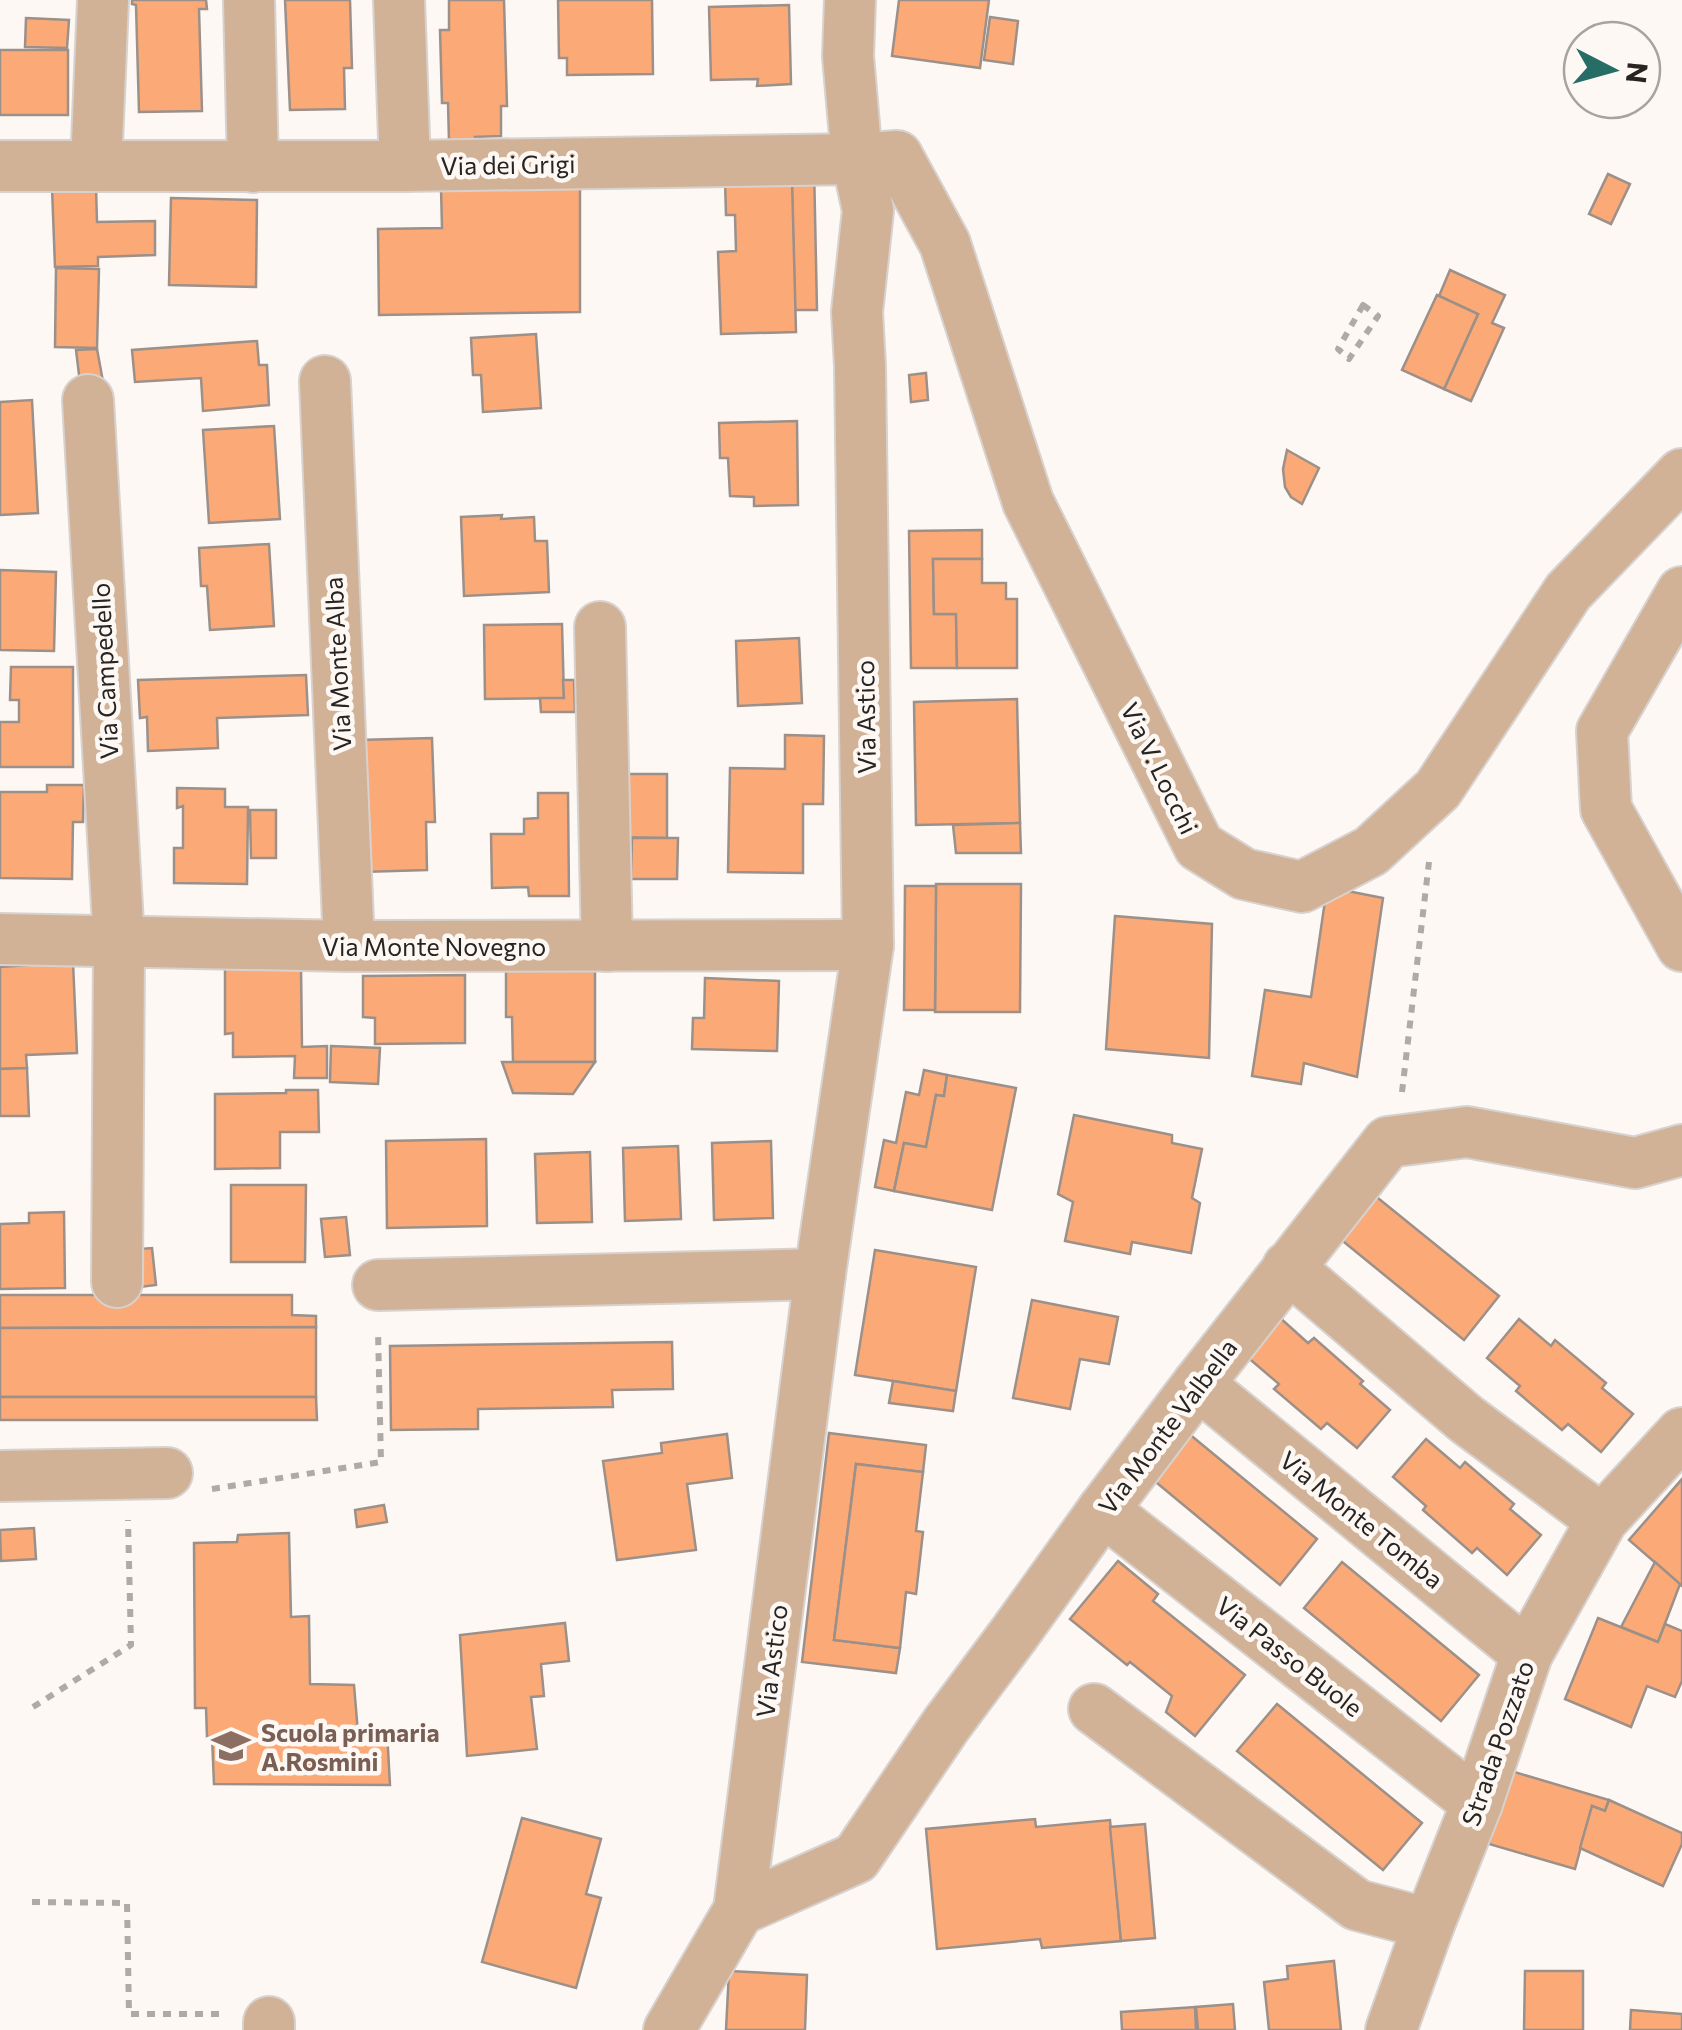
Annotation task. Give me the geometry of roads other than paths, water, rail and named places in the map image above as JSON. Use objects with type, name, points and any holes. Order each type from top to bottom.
[{"type":"street","points":[[96,166],[103,0]]},
{"type":"street","points":[[249,0],[252,167]]},
{"type":"street","points":[[399,0],[404,166]]},
{"type":"street","points":[[850,0],[848,56],[857,159]]},
{"type":"street","name":"Via V. Locchi","points":[[857,159],[897,156],[946,244],[1028,502],[1199,846],[1244,874],[1302,887],[1372,851],[1438,789],[1568,592],[1682,474]]},
{"type":"street","name":"Via dei Grigi","points":[[0,166],[404,166],[857,159]]},
{"type":"street","name":"Via Astico","points":[[669,2030],[739,1910],[820,1274],[868,945],[857,312],[868,210],[857,159]]},
{"type":"street","name":"Via Monte Alba","points":[[324,381],[349,946]]},
{"type":"street","name":"Via Campedello","points":[[88,400],[119,942],[118,1282]]},
{"type":"street","points":[[1682,592],[1602,731],[1606,809],[1682,946]]},
{"type":"street","points":[[600,627],[607,946]]},
{"type":"street","name":"Via Monte Novegno","points":[[0,940],[349,946],[868,945]]},
{"type":"street","name":"Via Monte Valbella","points":[[739,1910],[856,1858],[946,1724],[1103,1510],[1388,1142],[1467,1132],[1636,1163],[1682,1150]]},
{"type":"street","points":[[1288,1268],[1466,1419],[1602,1520]]},
{"type":"street","points":[[378,1285],[820,1274]]},
{"type":"street","name":"Via Monte Tomba","points":[[1198,1384],[1526,1654]]},
{"type":"street","name":"Strada Pozzato","points":[[1391,2030],[1478,1803],[1526,1654],[1602,1520],[1682,1433]]},
{"type":"street","points":[[0,1476],[187,1482]]},
{"type":"street","name":"Via Passo Buole","points":[[1103,1510],[1478,1803]]},
{"type":"street","points":[[1094,1710],[1356,1905],[1429,1924]]},
{"type":"place","name":"Scuola primaria A.Rosmini","points":[[231,1746]]}]
